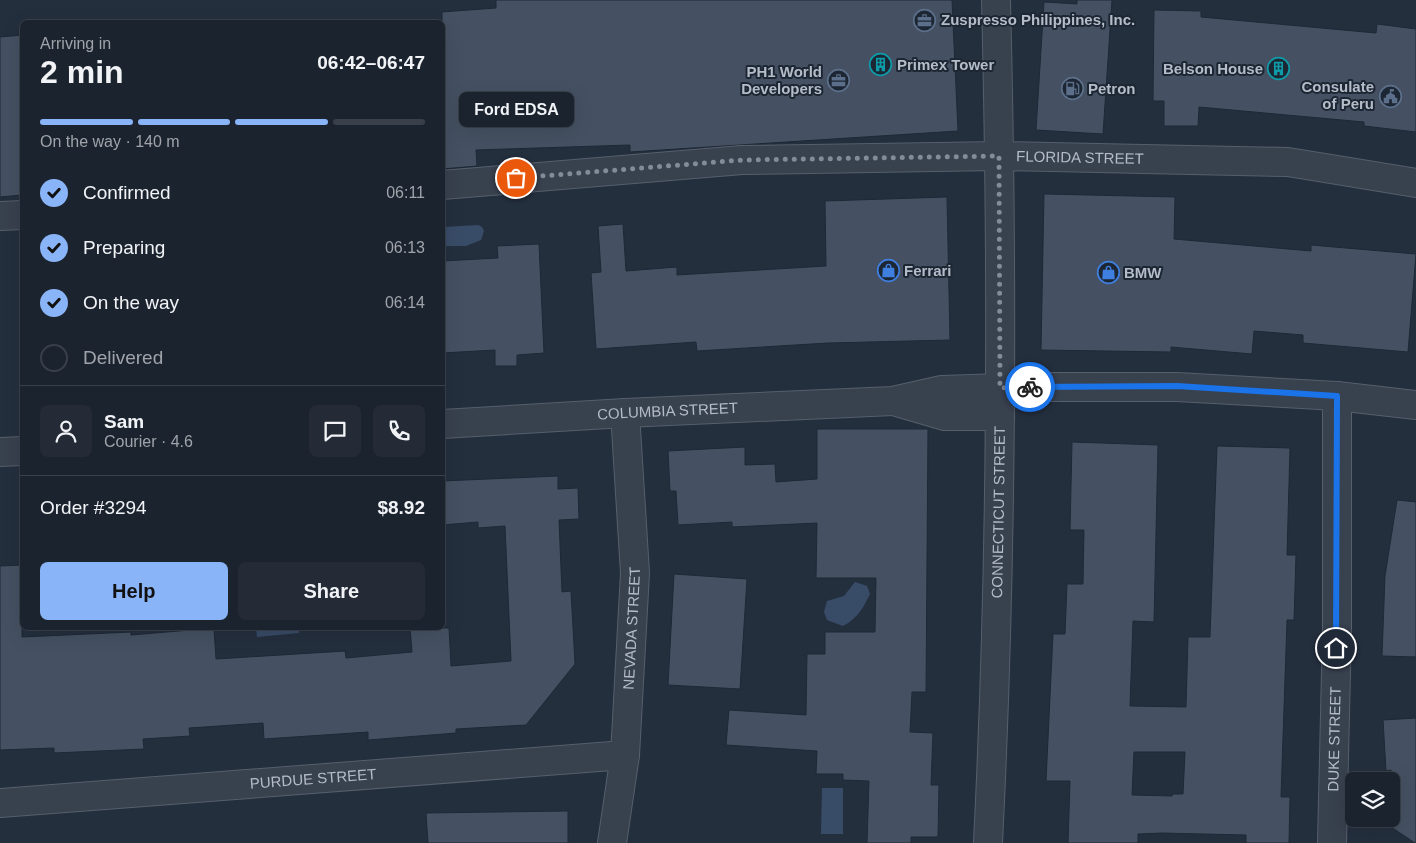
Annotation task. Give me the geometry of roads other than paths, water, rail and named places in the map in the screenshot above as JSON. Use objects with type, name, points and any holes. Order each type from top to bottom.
[{"type":"street","name":"CONNECTICUT STREET","points":[[988,843],[996,681],[1000,416],[996,0]]},
{"type":"street","name":"FLORIDA STREET","points":[[445,185],[742,160],[999,156],[1288,162],[1416,183]]},
{"type":"street","points":[[0,216],[20,215]]},
{"type":"street","name":"COLUMBIA STREET","points":[[445,424],[893,400],[942,390],[1000,388],[1177,386],[1337,396],[1416,405]]},
{"type":"street","name":"DUKE STREET","points":[[1332,843],[1337,628],[1337,396]]},
{"type":"street","name":"COLUMBIA STREET","points":[[893,400],[946,416],[1000,416]]},
{"type":"street","name":"NEVADA STREET","points":[[612,843],[625,755],[635,572],[625,413]]},
{"type":"street","points":[[0,452],[20,451]]},
{"type":"street","name":"PURDUE STREET","points":[[0,803],[625,755]]},
{"type":"water","points":[[478,225],[484,231],[481,240],[466,246],[445,246],[445,227]]},
{"type":"water","points":[[855,582],[867,586],[870,594],[865,604],[853,620],[843,626],[827,620],[824,612],[827,601],[844,596]]},
{"type":"water","points":[[256,630],[299,630],[299,633],[257,637]]},
{"type":"water","points":[[822,788],[843,788],[843,834],[821,834]]},
{"type":"place","name":"Zuspresso Philippines, Inc.","points":[[925,20]]},
{"type":"place","name":"Primex Tower","points":[[881,65]]},
{"type":"place","name":"Belson House","points":[[1279,69]]},
{"type":"place","name":"PH1 World Developers","points":[[838,81]]},
{"type":"place","name":"Petron","points":[[1072,89]]},
{"type":"place","name":"Consulate of Peru","points":[[1390,96]]},
{"type":"place","name":"Ford EDSA","points":[[516,178]]},
{"type":"place","name":"Ferrari","points":[[888,271]]},
{"type":"place","name":"BMW","points":[[1108,273]]}]
